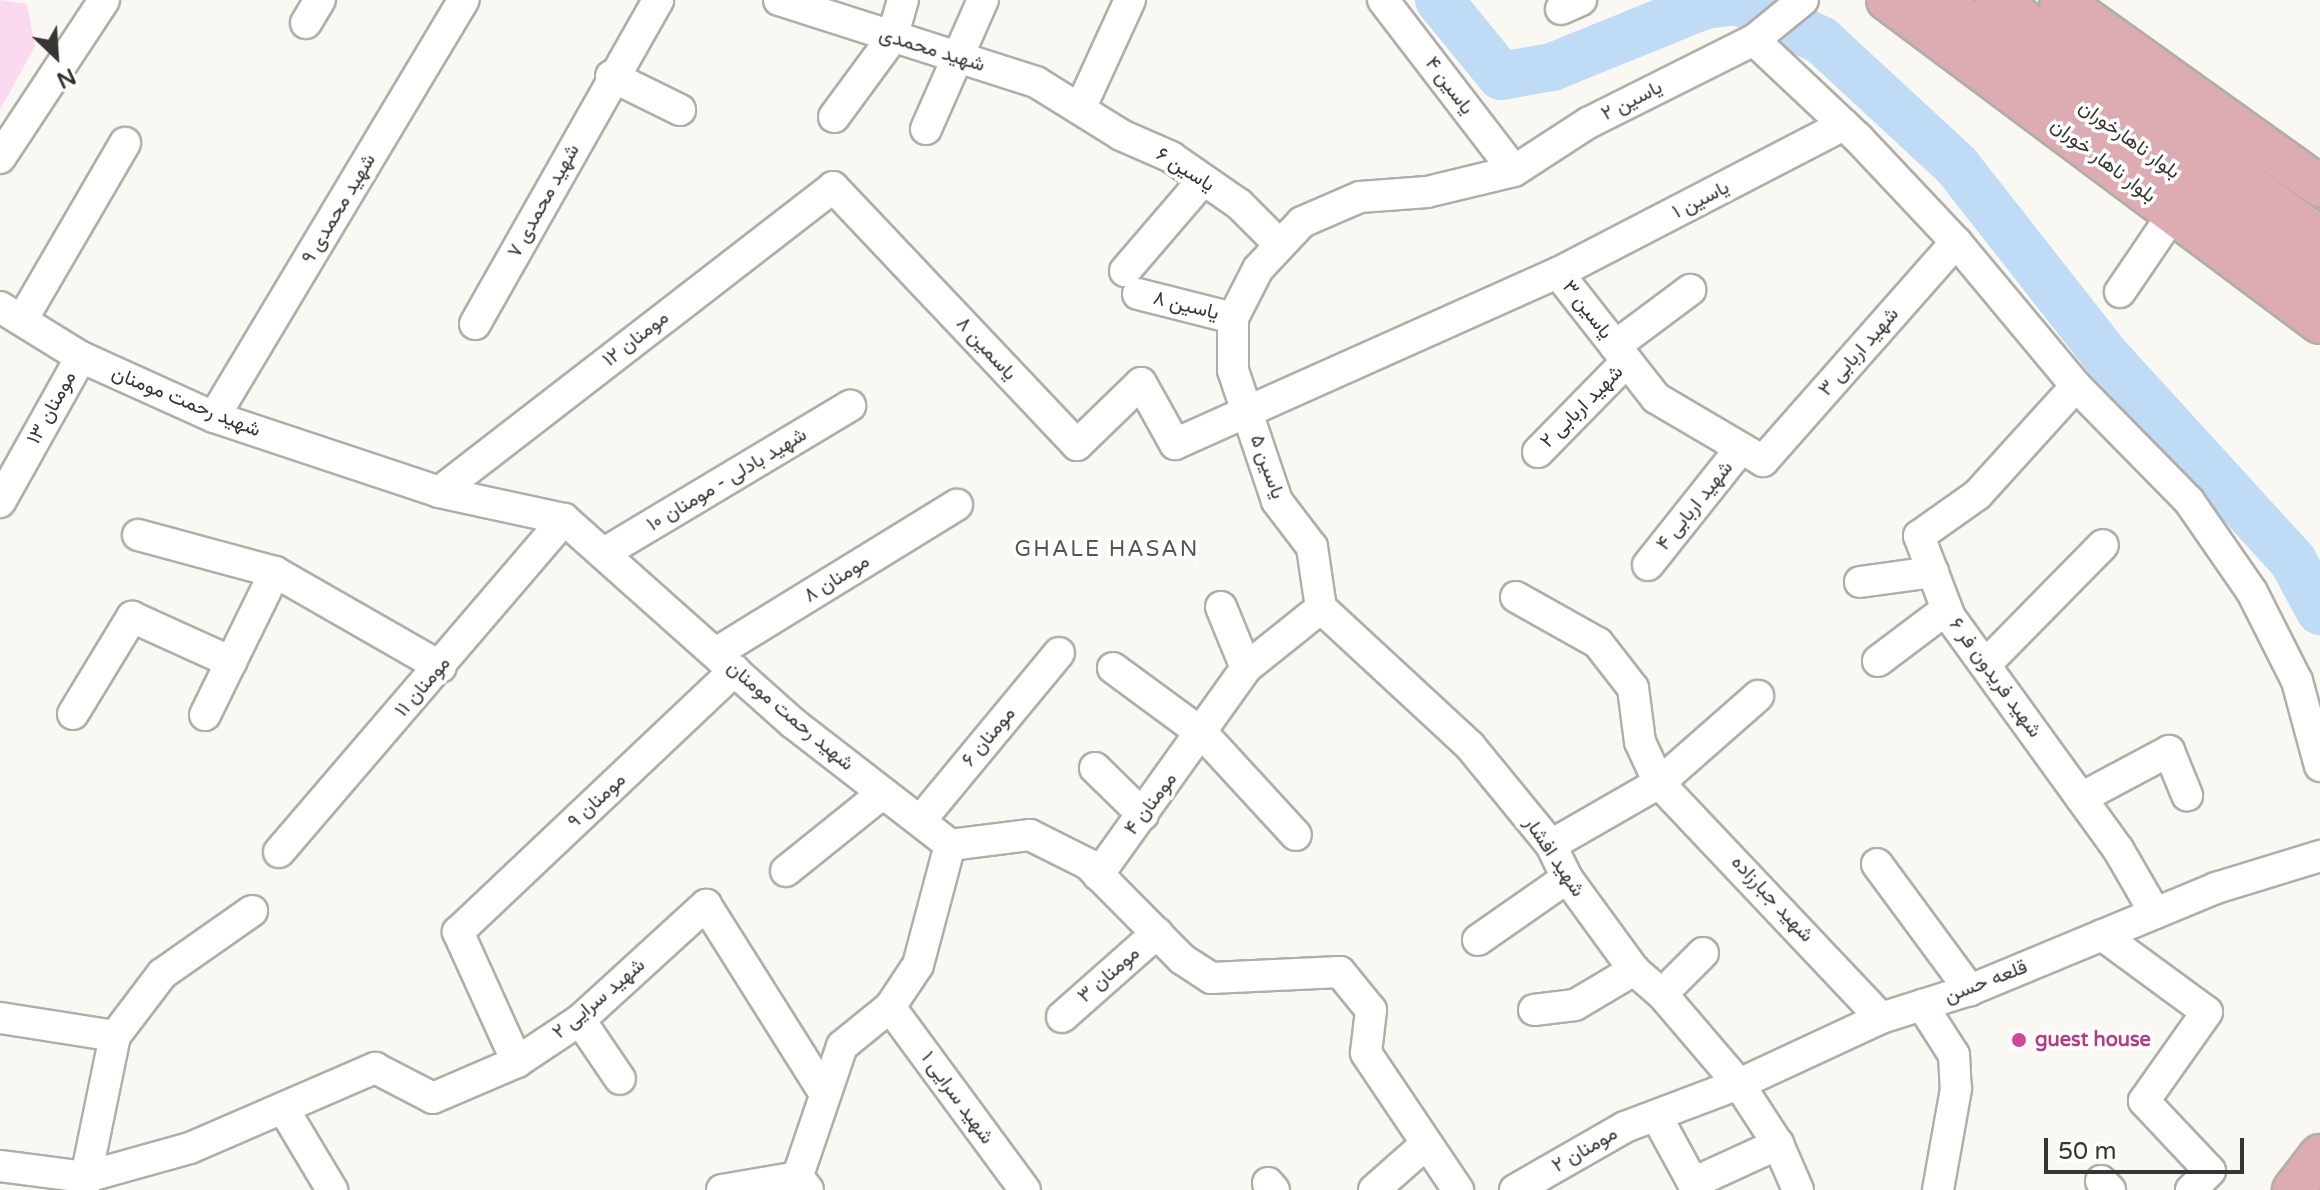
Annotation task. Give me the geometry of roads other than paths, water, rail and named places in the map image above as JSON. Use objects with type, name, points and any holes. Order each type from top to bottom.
[{"type":"main road","name":"بلوار ناهار خوران","points":[[1887,0],[2320,323]]},
{"type":"main road","name":"بلوار ناهارخوران","points":[[1939,0],[2320,280]]},
{"type":"main road","name":"بلوار ناهارخوران","points":[[1996,0],[2320,237]]},
{"type":"main road","points":[[2070,3],[2320,186]]},
{"type":"main road","points":[[2293,1190],[2320,1155]]},
{"type":"street","points":[[0,158],[104,0]]},
{"type":"street","name":"۹ شهید محمدی","points":[[214,417],[464,0]]},
{"type":"street","name":"شهید محمدی ۷","points":[[475,324],[611,76],[658,0]]},
{"type":"street","name":"شهید محمدی","points":[[779,0],[1036,82],[1080,109]]},
{"type":"street","points":[[834,117],[892,38],[903,0]]},
{"type":"street","points":[[926,129],[961,58],[983,0]]},
{"type":"street","points":[[1080,109],[1130,0]]},
{"type":"street","name":"یاسین ۴","points":[[1383,0],[1514,171]]},
{"type":"street","name":"یاسین ۲","points":[[1233,318],[1258,269],[1302,222],[1360,197],[1427,192],[1514,171],[1588,123],[1762,34],[1803,0]]},
{"type":"street","points":[[1762,34],[1956,242],[2076,386],[2189,501],[2252,592],[2297,681],[2320,766]]},
{"type":"street","points":[[611,76],[680,110]]},
{"type":"street","name":"یاسین ۶","points":[[1080,109],[1239,204],[1280,245]]},
{"type":"street","name":"یاسین ۱","points":[[1175,444],[1558,273],[1844,125]]},
{"type":"street","points":[[11,314],[125,143]]},
{"type":"street","name":"یاسین ۸","points":[[1203,180],[1132,282],[1233,318]]},
{"type":"street","name":"یاسمین ۸","points":[[833,187],[1077,445],[1141,383],[1175,444]]},
{"type":"street","name":"مومنان ۱۲","points":[[439,492],[833,187]]},
{"type":"street","points":[[2120,292],[2173,214]]},
{"type":"street","name":"شهید اربابی ۳","points":[[1752,455],[1956,242]]},
{"type":"street","name":"یاسین ۳","points":[[1558,273],[1656,398],[1752,455]]},
{"type":"street","name":"شهید اربابی ۲","points":[[1538,452],[1621,354],[1690,290]]},
{"type":"street","name":"شهید رحمت مومنان","points":[[11,314],[81,357],[214,417],[439,492],[564,519],[726,662],[950,845]]},
{"type":"street","name":"یاسین ۵","points":[[1233,318],[1233,370],[1277,501],[1312,547],[1321,608]]},
{"type":"street","name":"مومنان ۱۳","points":[[0,502],[81,357]]},
{"type":"street","name":"شهید فریدون فر ۶","points":[[2076,386],[1977,495],[1919,536],[1947,609],[2081,798],[2155,913]]},
{"type":"street","name":"شهید بادلی - مومنان ۱۰","points":[[604,553],[850,406]]},
{"type":"street","name":"شهید اربابی ۴","points":[[1648,565],[1752,455]]},
{"type":"street","name":"مومنان ۸","points":[[726,662],[957,505]]},
{"type":"street","name":"مومنان ۱۱","points":[[279,852],[441,667],[564,519]]},
{"type":"street","points":[[138,535],[275,572],[441,667]]},
{"type":"street","points":[[1985,665],[2103,545]]},
{"type":"street","points":[[205,715],[275,572]]},
{"type":"street","points":[[1860,582],[1933,572]]},
{"type":"street","name":"شهید جبارزاده","points":[[1516,597],[1598,643],[1633,688],[1640,742],[1659,783],[1881,1018]]},
{"type":"street","points":[[1221,607],[1246,668]]},
{"type":"street","name":"۴ مومنان","points":[[1098,875],[1203,734],[1246,668],[1321,608]]},
{"type":"street","name":"شهید افشار","points":[[1321,608],[1470,746],[1551,845],[1567,878],[1634,970],[1662,994],[1739,1084],[1778,1144],[1798,1190]]},
{"type":"street","points":[[1878,661],[1947,609]]},
{"type":"street","points":[[73,714],[132,617],[231,662]]},
{"type":"street","name":"مومنان ۶","points":[[920,821],[1059,653]]},
{"type":"street","name":"مومنان ۹","points":[[517,1062],[458,932],[726,662]]},
{"type":"street","points":[[1113,668],[1203,734],[1296,835]]},
{"type":"street","points":[[1551,845],[1659,783],[1758,696]]},
{"type":"street","points":[[2081,798],[2169,751],[2187,795]]},
{"type":"street","points":[[1095,768],[1143,815]]},
{"type":"street","points":[[786,871],[883,793]]},
{"type":"street","points":[[722,1190],[800,1186],[825,1094],[842,1046],[890,1007],[918,965],[950,845],[1030,835],[1088,864],[1157,933],[1211,978],[1340,972],[1371,1010],[1366,1053],[1458,1190]]},
{"type":"street","name":"قلعه حسن","points":[[1657,1117],[1739,1084],[1881,1018],[1970,990],[2155,913],[2320,854]]},
{"type":"street","points":[[1877,864],[1970,990]]},
{"type":"street","points":[[1478,940],[1567,878]]},
{"type":"street","name":"شهید سرایی ۲","points":[[85,1184],[190,1148],[375,1068],[433,1098],[517,1062],[580,1020],[706,905],[825,1094]]},
{"type":"street","points":[[0,1166],[85,1184],[115,1036],[162,974],[252,911]]},
{"type":"street","name":"مومنان ۳","points":[[1062,1017],[1157,933]]},
{"type":"street","points":[[2102,935],[2207,1012],[2144,1101],[2210,1171],[2191,1190]]},
{"type":"street","points":[[1662,994],[1703,953]]},
{"type":"street","points":[[1534,1010],[1575,1005],[1634,970]]},
{"type":"street","points":[[1922,1005],[1954,1055],[1956,1089],[1938,1190]]},
{"type":"street","name":"شهید سرایی ۱","points":[[890,1007],[1025,1190]]},
{"type":"street","points":[[0,1018],[115,1036]]},
{"type":"street","points":[[580,1020],[620,1079]]},
{"type":"street","points":[[283,1108],[332,1190]]},
{"type":"street","points":[[1657,1117],[1693,1183],[1778,1144]]},
{"type":"street","name":"۲ مومنان","points":[[1515,1190],[1625,1127],[1657,1117]]},
{"type":"street","points":[[1374,1190],[1425,1145]]},
{"type":"waterway","points":[[1439,0],[1501,76],[1552,67],[1705,5],[1738,1],[1821,40],[1957,166],[2105,355],[2293,561],[2320,611]]},
{"type":"place","name":"guest house","points":[[2019,1040]]},
{"type":"district","name":"GHALE HASAN","points":[[1107,550]]}]
